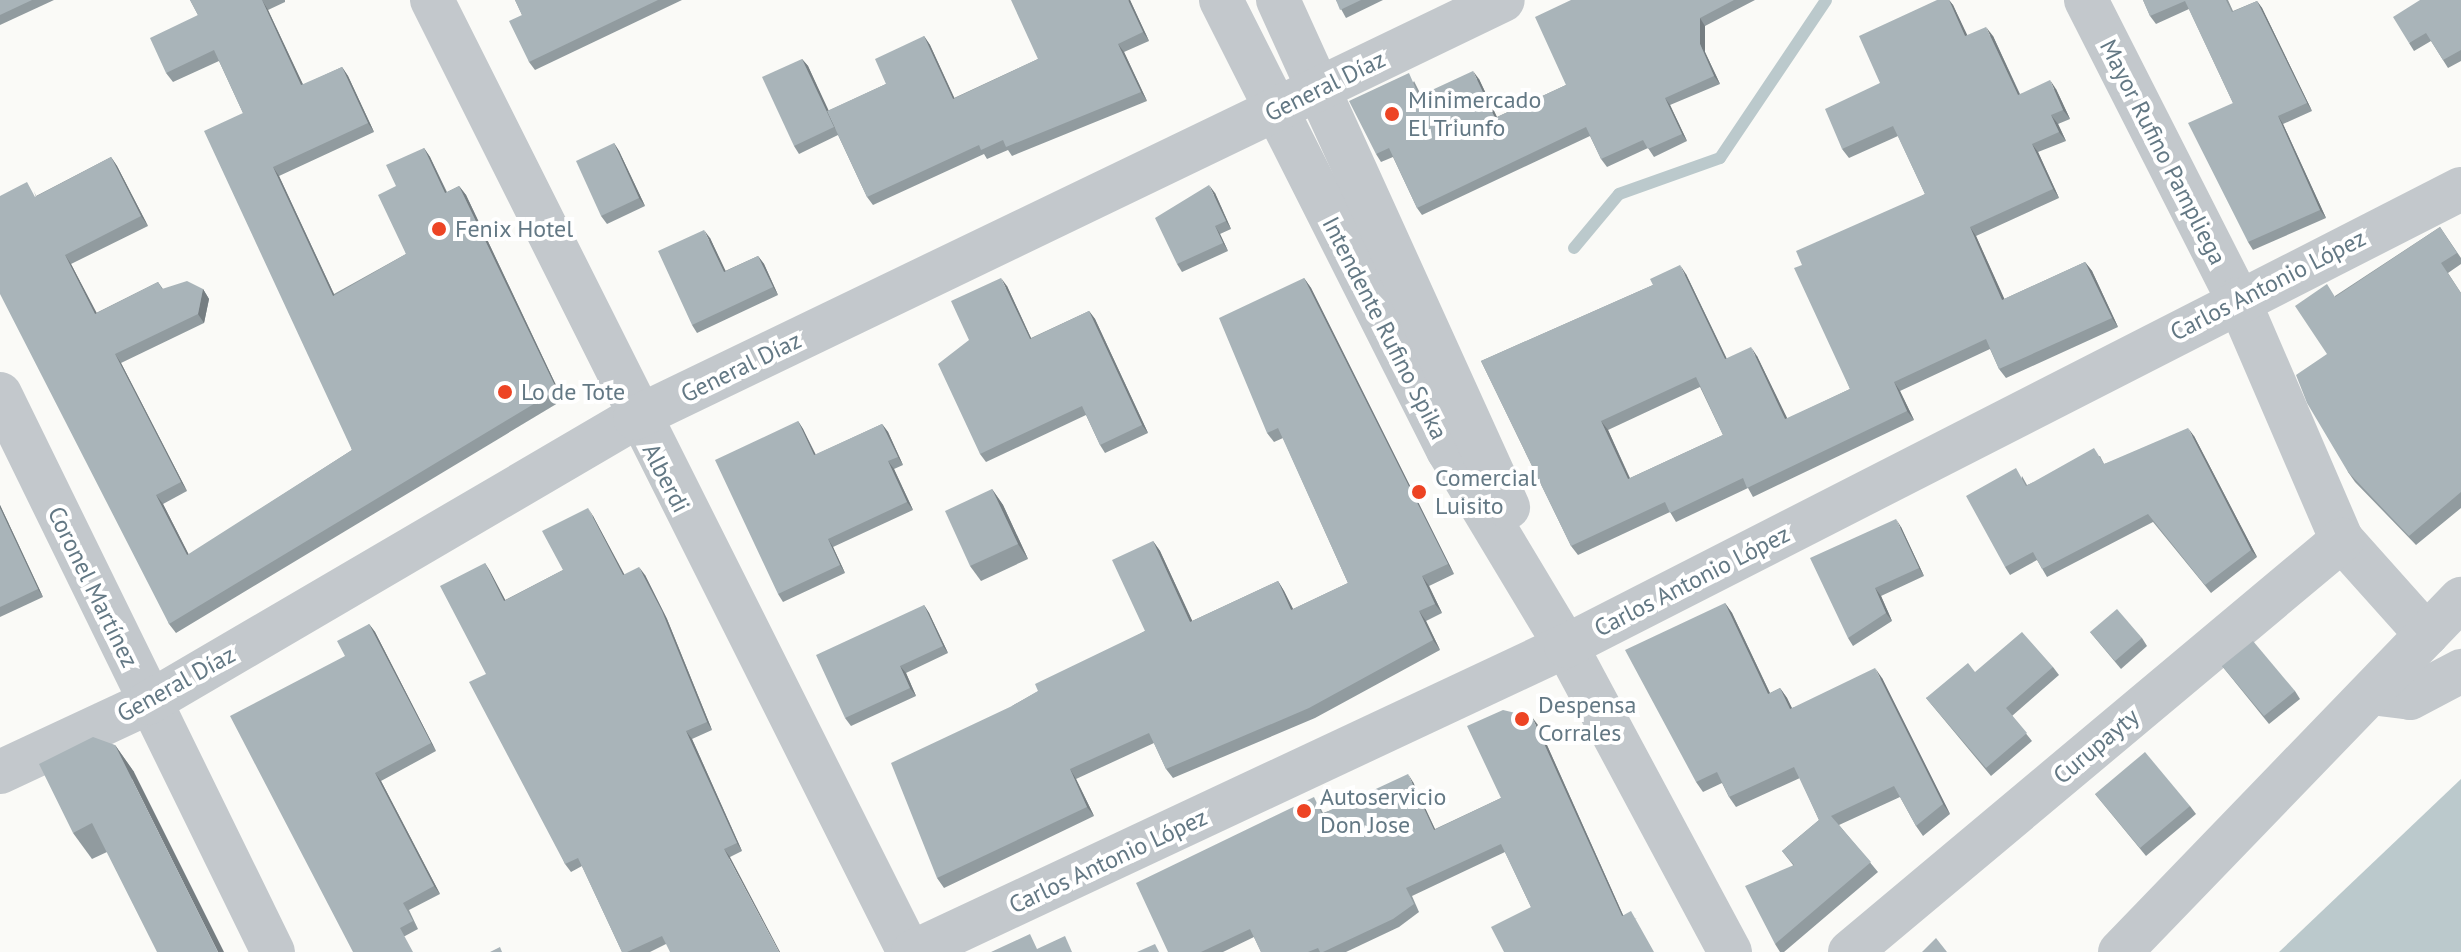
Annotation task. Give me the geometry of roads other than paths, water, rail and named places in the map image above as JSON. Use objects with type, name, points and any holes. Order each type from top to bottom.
[{"type":"street","name":"Alberdi","points":[[432,0],[635,418],[911,952]]},
{"type":"street","name":"Intendente Rufino Spika","points":[[1221,0],[1274,111],[1448,450],[1566,646],[1730,952]]},
{"type":"street","name":"Intendente Rufino Spika","points":[[1278,0],[1566,646]]},
{"type":"street","name":"General Díaz","points":[[0,772],[148,703],[635,418],[1503,0]]},
{"type":"street","name":"Mayor Rufino Pampliega","points":[[2086,0],[2238,299],[2342,540],[2427,635]]},
{"type":"street","name":"Carlos Antonio López","points":[[911,952],[1566,646],[2238,299],[2461,189]]},
{"type":"street","name":"Coronel Martínez","points":[[0,394],[148,703],[273,952]]},
{"type":"street","name":"Curupayty","points":[[1850,952],[2342,540]]},
{"type":"street","points":[[2120,952],[2461,599]]},
{"type":"street","points":[[2371,693],[2410,698],[2461,671]]},
{"type":"waterway","points":[[1574,248],[1619,194],[1720,158],[1826,0]]},
{"type":"place","name":"Minimercado El Triunfo","points":[[1392,114]]},
{"type":"place","name":"Fenix Hotel","points":[[439,229]]},
{"type":"place","name":"Lo de Tote","points":[[505,392]]},
{"type":"place","name":"Comercial Luisito","points":[[1419,492]]},
{"type":"place","name":"Despensa Corrales","points":[[1522,719]]},
{"type":"place","name":"Autoservicio Don Jose","points":[[1304,811]]}]
